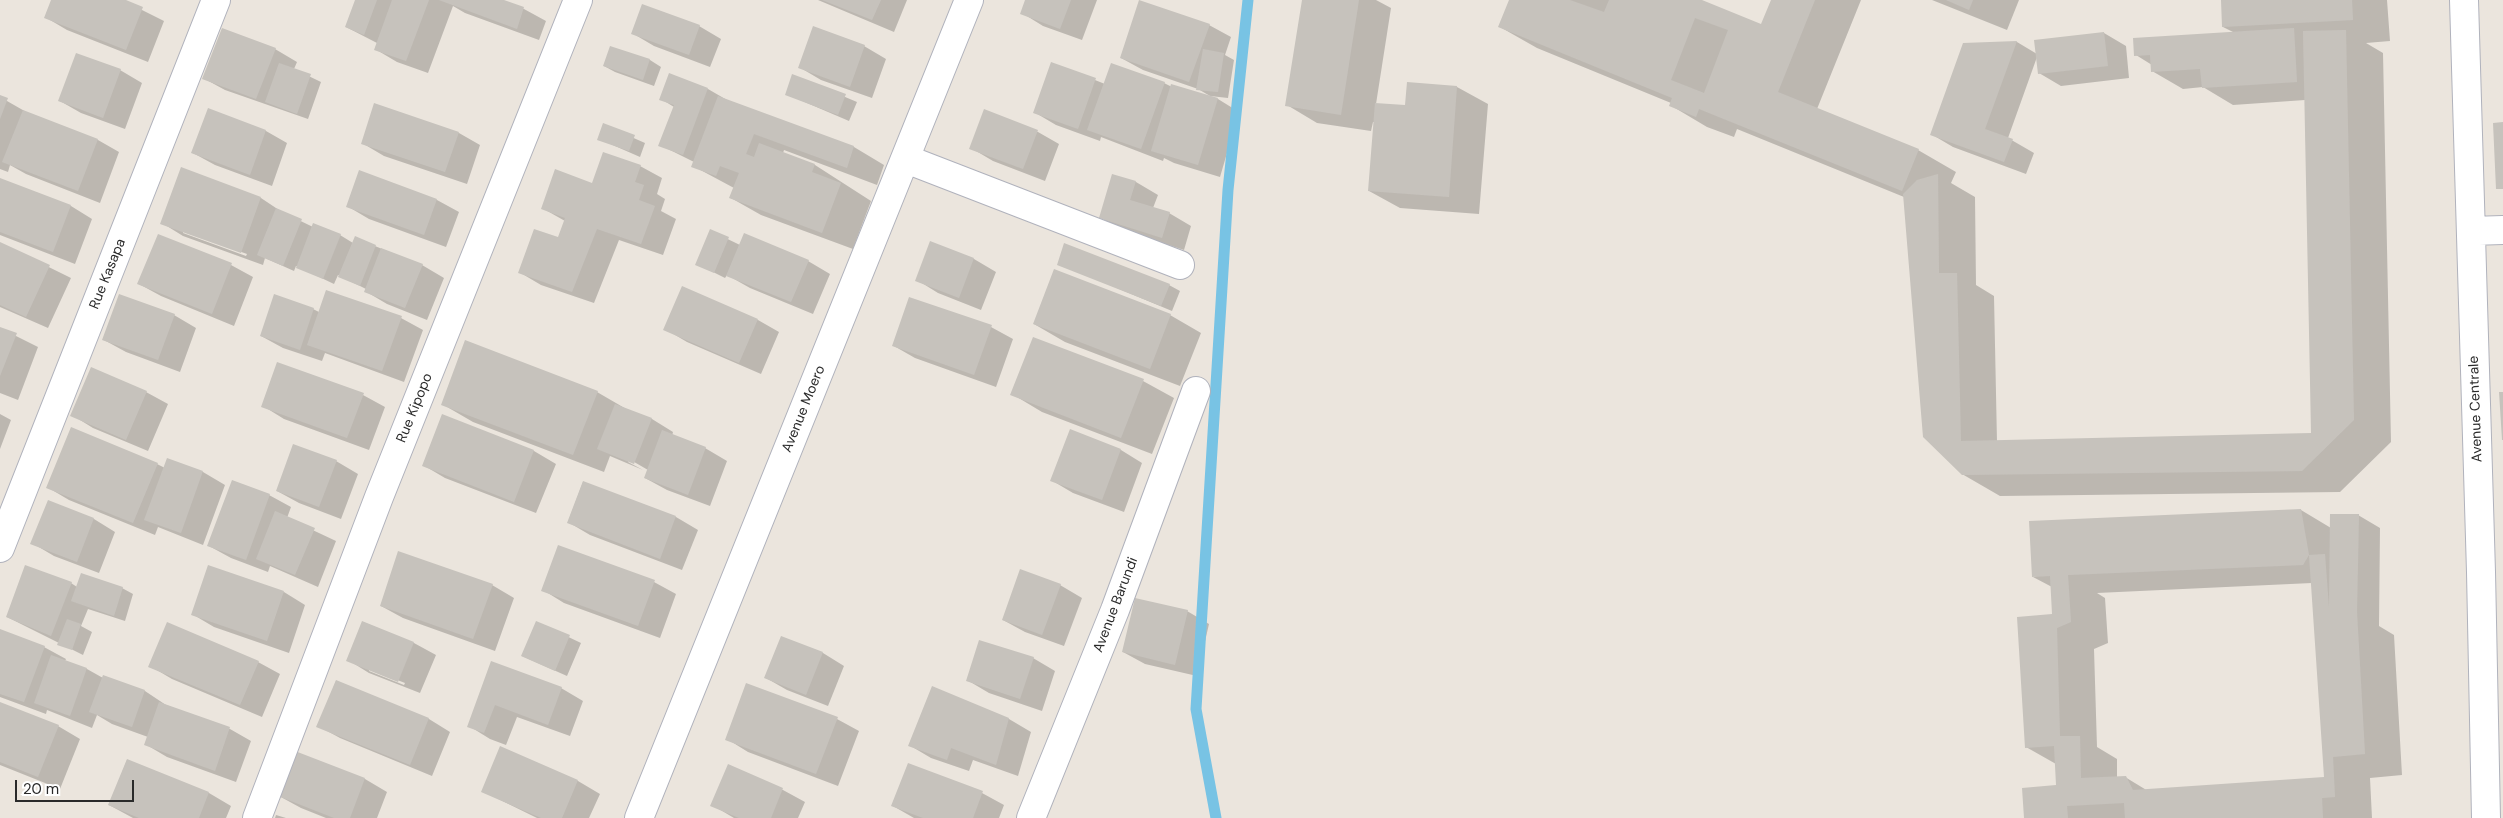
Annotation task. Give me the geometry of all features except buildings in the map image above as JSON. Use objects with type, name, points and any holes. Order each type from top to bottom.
[{"type":"street","name":"Rue Kasapa","points":[[0,548],[216,0]]},
{"type":"street","name":"Rue Kipopo","points":[[257,818],[379,497],[578,0]]},
{"type":"street","name":"Avenue Moero","points":[[639,818],[906,159],[968,0]]},
{"type":"street","name":"Avenue Centrale","points":[[2464,0],[2471,231],[2492,571],[2486,818]]},
{"type":"street","points":[[906,159],[1180,265]]},
{"type":"street","points":[[2471,231],[2503,230]]},
{"type":"street","name":"Avenue Barundi","points":[[1031,818],[1115,610],[1196,391]]},
{"type":"waterway","points":[[1216,818],[1196,709],[1228,190],[1248,0]]}]
